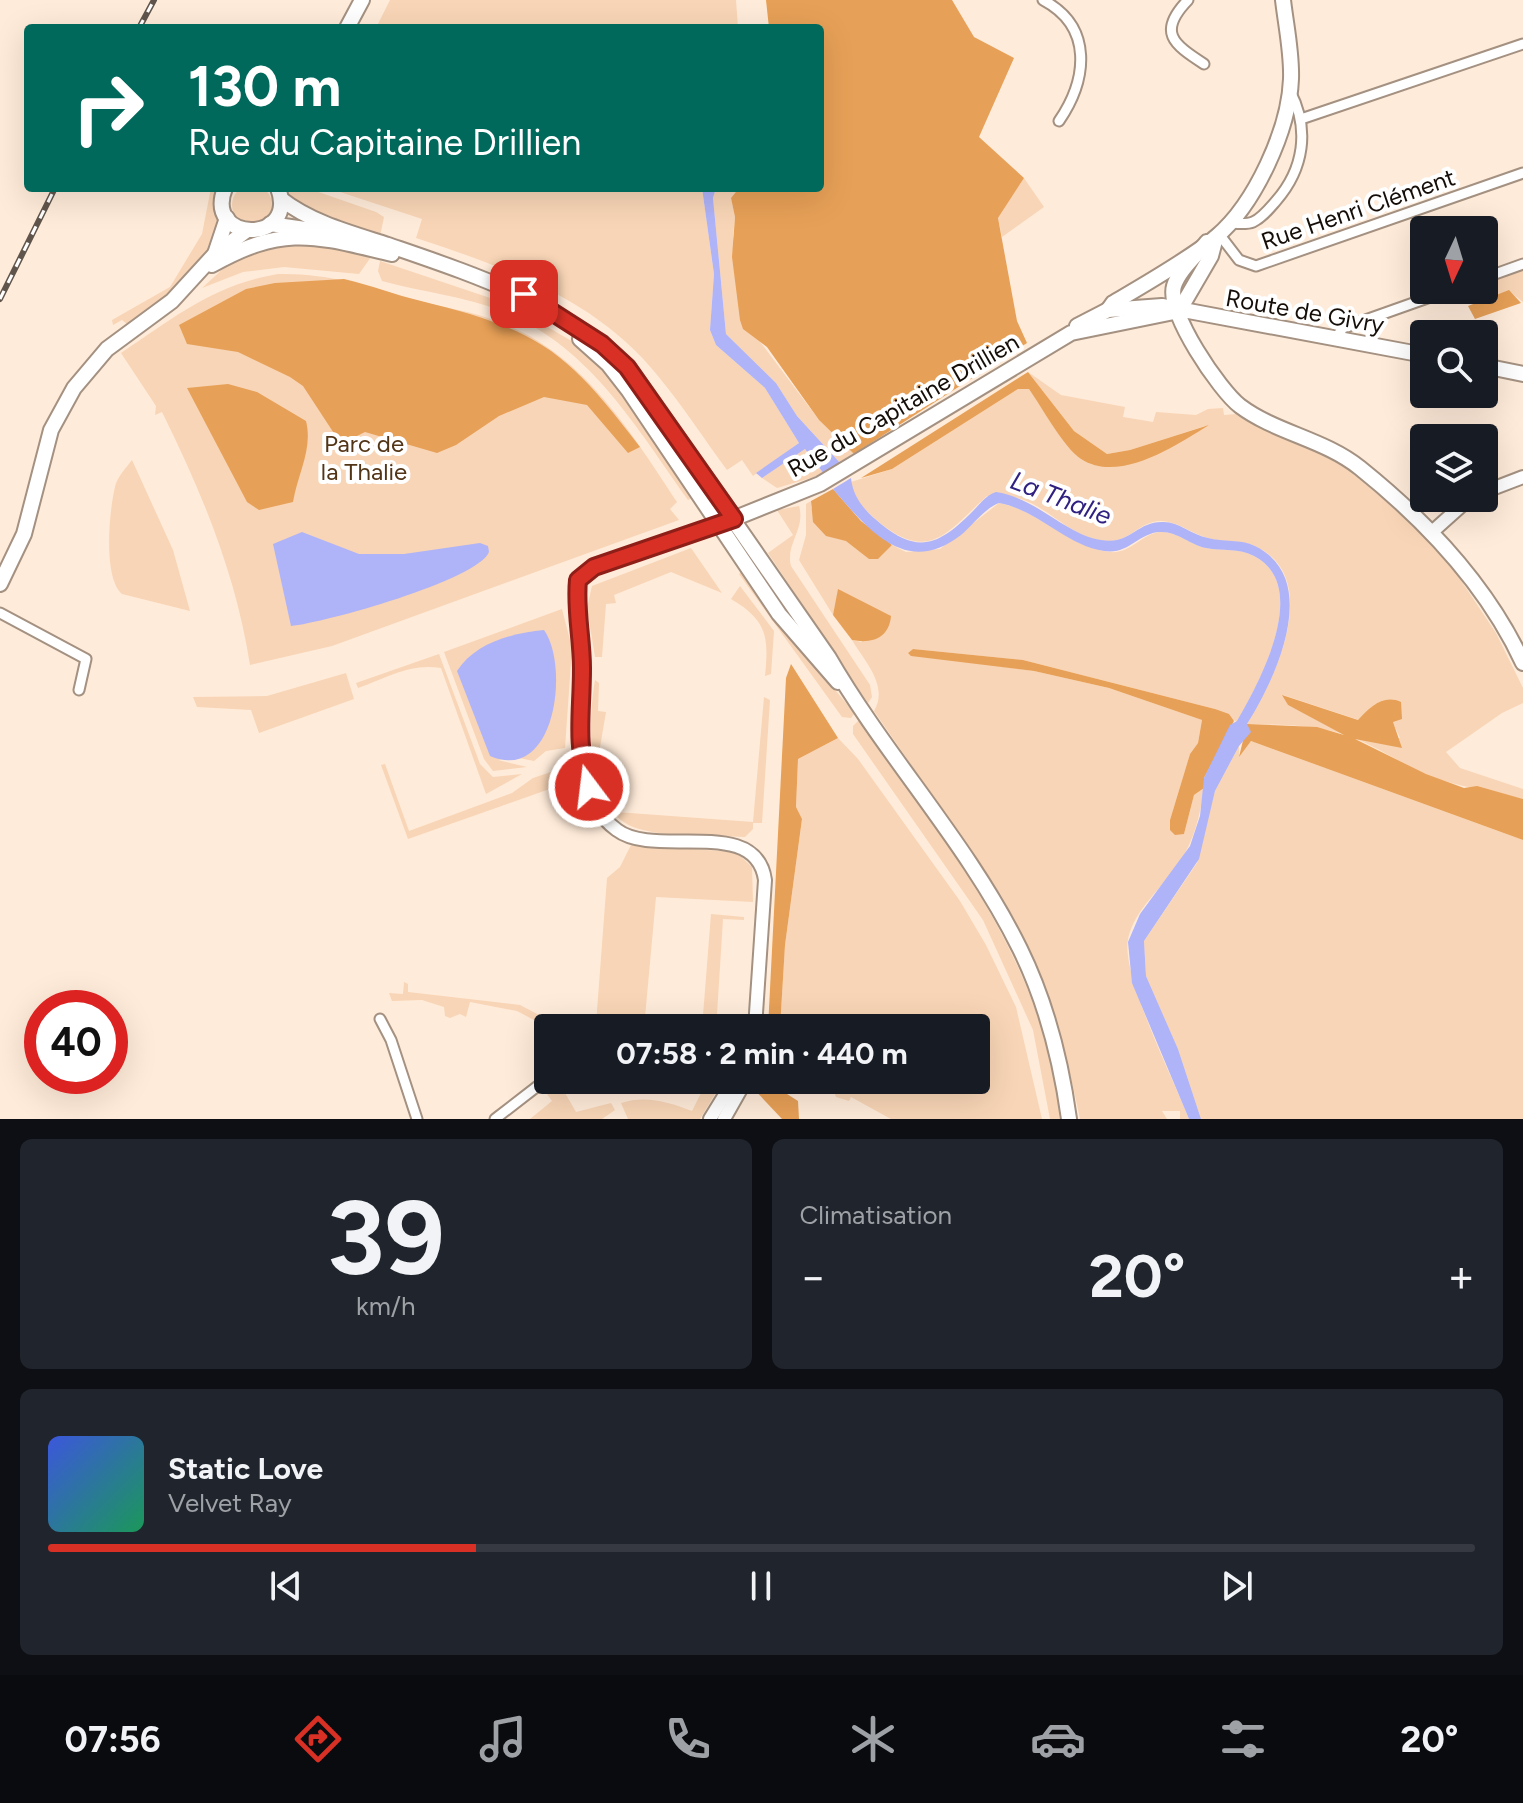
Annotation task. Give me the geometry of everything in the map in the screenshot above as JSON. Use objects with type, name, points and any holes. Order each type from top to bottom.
[{"type":"main road","points":[[349,24],[362,0]]},
{"type":"main road","points":[[1283,0],[1290,91],[1276,145],[1248,197],[1217,234],[1211,256],[1179,311],[1185,330],[1226,394],[1242,408],[1329,447],[1358,467],[1432,532],[1495,612],[1523,663]]},
{"type":"main road","points":[[215,254],[227,218],[222,201],[224,192]]},
{"type":"main road","points":[[270,224],[279,213],[279,194]]},
{"type":"main road","points":[[279,194],[319,221],[524,294],[602,344],[639,382],[971,868],[1020,949],[1055,1044],[1069,1119]]},
{"type":"main road","points":[[227,218],[246,231]]},
{"type":"main road","points":[[0,584],[24,534],[51,430],[74,388],[107,349],[165,307],[215,254],[246,231],[270,224],[323,231],[535,308],[592,347],[629,391],[779,614],[850,694]]},
{"type":"main road","name":"Rue du Capitaine Drillien","points":[[719,525],[797,493],[882,447],[1071,333],[1080,324],[1108,310],[1113,303],[1217,234]]},
{"type":"main road","points":[[202,271],[251,245],[291,236],[328,238],[392,254]]},
{"type":"main road","name":"Route de Givry","points":[[1108,310],[1162,306],[1410,352]]},
{"type":"main road","points":[[1071,333],[1179,311]]},
{"type":"main road","points":[[1498,369],[1523,374]]},
{"type":"street","points":[[1043,0],[1059,4],[1074,30],[1082,63],[1080,84],[1059,121]]},
{"type":"street","points":[[1188,0],[1173,19],[1171,34],[1180,48],[1204,64]]},
{"type":"street","points":[[1301,119],[1523,44]]},
{"type":"street","points":[[1217,234],[1251,223],[1285,191],[1298,165],[1301,119],[1290,91]]},
{"type":"street","name":"Rue Henri Clément","points":[[1217,234],[1239,260],[1256,266],[1523,173]]},
{"type":"street","points":[[1498,273],[1523,264]]},
{"type":"street","points":[[1335,339],[1343,328],[1411,304]]},
{"type":"street","points":[[1498,487],[1523,477]]},
{"type":"street","points":[[1432,532],[1454,512]]},
{"type":"street","name":"Rue du Capitaine Drillien","points":[[719,525],[594,567],[578,580],[575,605],[582,670],[579,757],[600,811],[622,834],[740,846],[753,853],[761,865],[765,880],[756,1014]]},
{"type":"street","points":[[0,613],[86,659],[79,690]]},
{"type":"street","points":[[380,1019],[391,1040],[417,1119]]},
{"type":"street","points":[[495,1119],[534,1089]]},
{"type":"street","points":[[710,1119],[728,1094]]},
{"type":"street","points":[[724,1119],[733,1094]]},
{"type":"green space","points":[[390,0],[736,0],[738,24],[378,24]]},
{"type":"green space","points":[[1024,178],[1044,207],[1002,237],[998,218]]},
{"type":"green space","points":[[210,192],[220,192],[219,225],[215,240],[197,269],[154,306],[127,324],[122,320],[113,325],[112,320],[170,287],[202,234]]},
{"type":"green space","points":[[237,192],[267,192],[270,197],[270,213],[260,223],[244,223],[234,213],[232,205]]},
{"type":"green space","points":[[287,192],[318,192],[376,212],[384,217],[380,236],[326,221],[289,197]]},
{"type":"green space","points":[[340,192],[703,192],[714,274],[710,330],[716,345],[765,388],[799,443],[753,476],[742,460],[727,470],[658,376],[634,349],[607,326],[548,289],[483,261],[416,238],[422,219]]},
{"type":"green space","points":[[715,192],[736,192],[731,198],[735,217],[733,236],[755,335],[819,420],[854,454],[841,464],[797,416],[776,383],[726,334]]},
{"type":"green space","points":[[279,241],[345,248],[371,257],[359,274],[284,267],[243,272],[202,288],[238,255]]},
{"type":"green space","points":[[380,261],[508,304],[575,343],[621,388],[695,497],[688,500],[608,391],[560,345],[532,326],[501,311],[382,281],[378,271]]},
{"type":"green space","points":[[1523,269],[1523,302],[1509,291],[1498,295],[1498,278]]},
{"type":"green space","name":"Parc de la Thalie","points":[[278,274],[331,278],[365,285],[479,315],[529,336],[556,353],[602,397],[677,502],[670,509],[679,520],[332,646],[250,665],[227,566],[204,504],[162,412],[155,415],[156,406],[121,353],[214,294]]},
{"type":"green space","points":[[1028,372],[1061,395],[1125,407],[1123,417],[1153,422],[1156,412],[1196,415],[1208,409],[1223,408],[1224,415],[1237,414],[1337,460],[1415,526],[1446,558],[1496,633],[1523,688],[1523,703],[1502,713],[1446,752],[1460,768],[1523,789],[1523,799],[1440,779],[1338,733],[1299,726],[1247,724],[1280,657],[1290,604],[1287,581],[1276,561],[1255,546],[1217,540],[1161,521],[1145,525],[1118,540],[1099,540],[1078,532],[1029,502],[1007,496],[987,496],[938,538],[912,541],[874,518],[852,488],[851,482],[892,469],[1018,389],[1029,388],[1066,444],[1080,458],[1094,465],[1109,467],[1144,459],[1205,426],[1130,450],[1107,454],[1074,431]],"holes":[[[1283,695],[1359,720],[1377,703],[1388,700],[1401,703],[1392,721],[1400,738],[1351,737],[1288,705]]]},
{"type":"green space","points":[[805,449],[824,474],[777,488],[762,478]]},
{"type":"green space","points":[[132,460],[173,550],[190,611],[122,594],[116,586],[110,559],[111,512],[116,483]]},
{"type":"green space","points":[[811,501],[811,508],[869,559],[878,559],[892,545],[906,552],[940,549],[999,503],[1028,513],[1095,549],[1117,552],[1147,536],[1166,532],[1206,548],[1248,553],[1271,570],[1279,589],[1280,612],[1276,636],[1257,684],[1237,722],[1215,709],[1023,660],[913,649],[908,653],[1034,671],[1109,688],[1202,720],[1198,743],[1190,754],[1170,820],[1170,830],[1184,834],[1194,795],[1204,788],[1193,836],[1179,863],[1136,918],[1128,939],[1132,977],[1140,1002],[1189,1119],[1180,1119],[1180,1111],[1162,1111],[1167,1119],[1080,1119],[1050,1004],[1015,922],[1001,895],[874,711],[878,702],[877,683],[852,640],[862,642],[839,589],[833,615],[799,560],[806,535],[806,504]]},
{"type":"green space","points":[[799,506],[800,522],[791,551],[791,566],[870,685],[872,697],[868,703],[768,553],[793,535],[777,510]]},
{"type":"green space","points":[[691,548],[722,593],[671,572],[614,595],[616,603],[606,604],[602,657],[595,657],[587,608],[592,586]]},
{"type":"green space","points":[[742,571],[774,617],[846,703],[854,714],[851,718],[842,717],[739,574]]},
{"type":"green space","points":[[740,586],[774,631],[771,674],[765,676],[763,631],[752,614],[731,599]]},
{"type":"green space","points":[[562,609],[572,648],[565,748],[546,751],[534,761],[519,758],[528,754],[498,760],[527,767],[493,771],[484,759],[444,652]]},
{"type":"green space","points":[[439,654],[480,764],[493,777],[522,774],[486,794],[441,668],[409,669],[358,688],[356,683]]},
{"type":"green space","points":[[346,673],[354,699],[259,733],[251,710],[197,707],[193,697],[267,696]]},
{"type":"green space","points":[[595,680],[599,683],[598,711],[606,712],[599,753],[616,812],[753,822],[764,697],[770,700],[762,823],[753,823],[753,829],[745,837],[692,836],[639,829],[621,820],[608,805],[599,787],[594,765],[591,719]]},
{"type":"green space","points":[[859,720],[957,859],[1013,957],[1035,1008],[1051,1062],[1060,1119],[1050,1119],[1033,1030],[983,920],[853,734],[853,726]]},
{"type":"green space","points":[[838,738],[858,759],[960,901],[986,945],[1016,1007],[1042,1119],[891,1119],[851,1097],[849,1101],[836,1097],[835,1094],[990,1094],[990,1014],[781,1014],[785,945],[802,820],[796,808],[798,759]]},
{"type":"green space","points":[[1251,741],[1523,840],[1523,1119],[1201,1119],[1178,1049],[1146,976],[1144,941],[1197,863],[1215,791],[1239,746],[1239,755]]},
{"type":"green space","points":[[385,764],[409,831],[512,793],[533,778],[569,766],[572,781],[408,839],[381,765]]},
{"type":"green space","points":[[631,845],[736,852],[752,867],[753,902],[656,897],[645,1014],[597,1014],[607,878],[620,867]]},
{"type":"green space","points":[[711,914],[744,917],[744,920],[723,919],[717,1014],[703,1014]]},
{"type":"green space","points":[[404,982],[408,984],[408,992],[520,1005],[537,1014],[534,1014],[534,1020],[517,1011],[470,1002],[466,1017],[460,1014],[450,1018],[445,1016],[444,1007],[422,1000],[392,1001],[389,993],[403,994]]},
{"type":"green space","points":[[547,1094],[566,1094],[576,1112],[611,1103],[615,1110],[602,1119],[530,1119],[552,1101]]},
{"type":"green space","points":[[700,1094],[715,1094],[700,1119],[628,1119],[621,1103],[657,1101],[692,1111]]},
{"type":"shaded area","points":[[766,0],[952,0],[974,37],[1014,58],[979,137],[1024,178],[998,218],[1017,321],[1027,343],[854,454],[819,420],[767,347],[743,329],[740,320],[732,257],[735,217],[731,198],[736,192],[824,192],[824,24],[769,24]]},
{"type":"shaded area","points":[[344,279],[495,322],[523,334],[570,366],[640,447],[628,453],[587,405],[544,397],[499,416],[456,445],[437,453],[365,432],[341,444],[303,386],[238,352],[187,344],[179,325],[246,289],[275,283]]},
{"type":"shaded area","points":[[1509,290],[1521,303],[1475,319],[1468,306],[1498,304],[1498,294]]},
{"type":"shaded area","points":[[1028,372],[1074,431],[1107,454],[1130,450],[1209,425],[1147,459],[1130,465],[1096,466],[1081,459],[1067,446],[1029,389],[1018,389],[892,469],[861,478]]},
{"type":"shaded area","points":[[228,384],[257,392],[306,421],[308,441],[293,502],[259,510],[247,502],[187,388]]},
{"type":"shaded area","points":[[833,489],[861,521],[892,545],[878,559],[869,559],[846,541],[826,536],[813,522],[811,501]]},
{"type":"shaded area","points":[[838,589],[891,616],[887,630],[873,640],[852,640],[833,615]]},
{"type":"shaded area","points":[[913,649],[1023,660],[1215,709],[1229,714],[1234,721],[1204,778],[1204,788],[1194,795],[1184,834],[1175,835],[1170,830],[1170,820],[1190,754],[1198,743],[1202,720],[1109,688],[1034,671],[911,656],[908,653]]},
{"type":"shaded area","points":[[791,664],[838,738],[798,759],[796,807],[802,819],[785,945],[781,1014],[769,1014],[786,678]]},
{"type":"shaded area","points":[[1282,695],[1358,720],[1372,706],[1383,701],[1401,702],[1402,719],[1393,722],[1402,748],[1355,739],[1426,774],[1464,788],[1477,786],[1523,799],[1523,840],[1251,741],[1239,757],[1247,724],[1317,727],[1344,735],[1288,705]]},
{"type":"shaded area","points":[[759,1094],[787,1094],[798,1101],[799,1119],[782,1119]]},
{"type":"water","points":[[703,192],[715,192],[726,334],[776,383],[797,416],[841,464],[824,474],[805,449],[762,478],[756,473],[799,443],[765,388],[716,345],[710,330],[714,274]]},
{"type":"water","points":[[851,478],[854,492],[865,509],[881,524],[907,540],[929,542],[939,538],[996,492],[1025,501],[1088,537],[1111,541],[1162,522],[1208,538],[1250,544],[1275,561],[1286,582],[1290,605],[1280,657],[1247,724],[1251,732],[1239,746],[1215,791],[1199,859],[1144,941],[1146,976],[1178,1049],[1201,1119],[1189,1119],[1132,983],[1128,942],[1140,914],[1190,846],[1200,816],[1204,778],[1267,660],[1276,636],[1280,611],[1279,589],[1271,570],[1248,553],[1206,548],[1166,532],[1152,533],[1120,550],[1090,548],[1026,513],[999,503],[961,535],[941,547],[923,552],[906,550],[874,532],[833,489]]},
{"type":"water","points":[[302,532],[359,554],[404,554],[480,543],[488,546],[489,552],[479,563],[430,587],[365,609],[291,626],[273,544]]},
{"type":"water","points":[[544,630],[552,647],[556,669],[551,717],[543,738],[530,753],[512,760],[490,756],[457,671],[474,653],[495,641]]},
{"type":"railway","points":[[141,24],[154,0]]},
{"type":"railway","points":[[0,299],[53,192]]},
{"type":"route","points":[[524,294],[555,311],[602,344],[627,367],[734,519],[594,567],[578,580],[575,605],[582,670],[578,744],[589,787]]},
{"type":"water label","name":"La Thalie","points":[[1061,498]]}]
